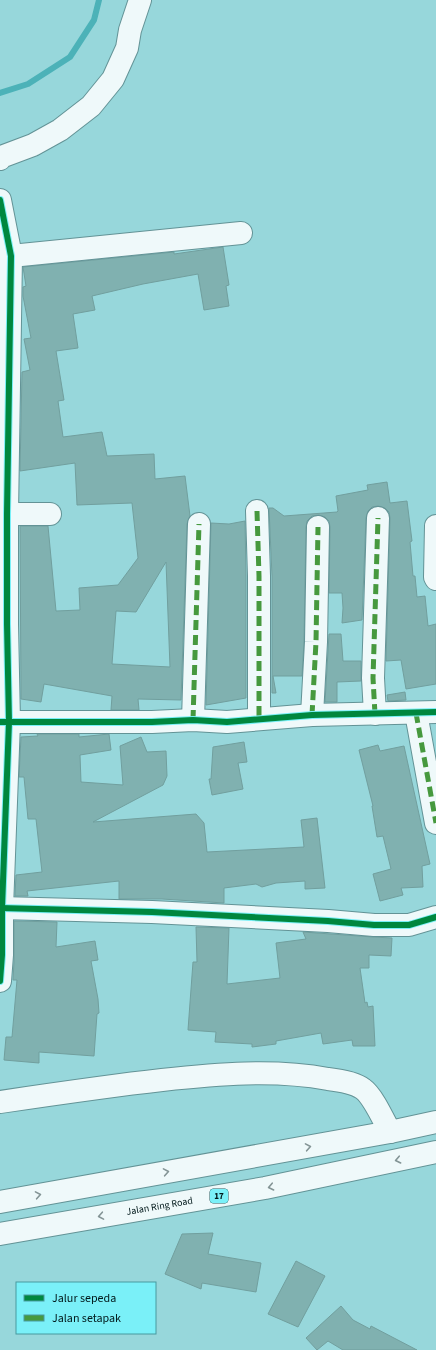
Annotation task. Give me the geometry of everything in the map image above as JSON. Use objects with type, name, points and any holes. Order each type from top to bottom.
[{"type":"main road","points":[[0,159],[1,157],[33,145],[60,130],[91,106],[113,79],[127,48],[130,30],[140,0]]},
{"type":"main road","points":[[0,200],[11,256],[5,319],[4,514],[7,624],[1,908],[2,955],[0,981]]},
{"type":"main road","points":[[11,256],[241,233]]},
{"type":"main road","points":[[257,511],[259,576],[259,719]]},
{"type":"main road","points":[[4,514],[50,514]]},
{"type":"main road","points":[[375,714],[373,678],[378,518]]},
{"type":"main road","points":[[193,720],[199,524]]},
{"type":"main road","points":[[436,526],[436,579]]},
{"type":"main road","points":[[312,715],[316,642],[318,527]]},
{"type":"main road","points":[[5,722],[152,722],[193,720],[227,722],[312,715],[426,712],[436,823]]},
{"type":"main road","points":[[1,908],[152,912],[328,921],[374,925],[409,925],[436,917]]},
{"type":"main road","points":[[0,1099],[0,1103],[98,1088],[201,1076],[287,1074],[341,1081],[363,1089],[374,1102],[390,1132]]},
{"type":"main road","points":[[0,1202],[390,1132],[436,1122]]},
{"type":"main road","name":"Jalan Ring Road","points":[[0,1234],[266,1188],[436,1152]]},
{"type":"building","points":[[223,247],[229,285],[226,286],[229,306],[204,310],[198,274],[143,284],[92,296],[95,310],[73,314],[78,348],[56,351],[64,400],[58,401],[63,437],[102,432],[107,456],[154,454],[155,479],[185,476],[190,516],[187,524],[181,700],[138,699],[139,710],[111,710],[112,696],[44,684],[41,702],[21,699],[20,526],[48,526],[56,611],[80,610],[79,588],[118,585],[138,558],[132,503],[77,505],[75,463],[20,471],[22,372],[30,370],[24,339],[31,338],[23,296],[23,287],[26,286],[23,267],[174,252],[174,254]],"holes":[[[166,562],[170,667],[112,664],[116,611],[136,612]]]},
{"type":"building","points":[[387,482],[390,503],[407,501],[412,541],[410,542],[413,576],[415,576],[417,597],[425,596],[428,626],[436,624],[436,684],[406,689],[401,660],[386,661],[390,518],[389,512],[385,508],[378,506],[372,507],[368,511],[366,518],[362,620],[342,623],[342,593],[329,593],[329,521],[325,517],[319,515],[312,516],[307,521],[302,676],[273,676],[276,693],[272,693],[272,576],[269,508],[273,508],[284,516],[337,512],[336,496],[368,490],[367,485]]},
{"type":"building","points":[[245,521],[246,698],[206,705],[211,523],[229,524]]},
{"type":"building","points":[[329,634],[341,634],[343,661],[361,661],[361,681],[337,682],[337,702],[325,702]]},
{"type":"building","points":[[405,692],[406,700],[388,701],[387,695]]},
{"type":"building","points":[[37,734],[79,734],[79,737],[109,734],[111,750],[80,755],[81,782],[123,785],[120,746],[141,737],[147,752],[166,751],[167,776],[163,785],[93,822],[196,814],[204,823],[207,852],[304,847],[301,820],[317,818],[325,888],[305,889],[305,881],[276,883],[262,887],[256,884],[224,888],[224,903],[162,899],[119,899],[119,881],[27,891],[28,896],[15,896],[16,875],[42,872],[36,819],[28,819],[24,777],[19,777],[21,737],[38,736]]},
{"type":"building","points":[[244,742],[247,762],[238,763],[243,789],[212,795],[209,779],[211,779],[213,747]]},
{"type":"building","points":[[378,745],[380,751],[404,746],[430,864],[422,866],[423,887],[401,888],[403,895],[380,901],[373,874],[391,869],[383,836],[377,837],[373,806],[359,750]]},
{"type":"building","points":[[14,921],[57,922],[56,947],[95,941],[98,960],[91,961],[99,1013],[97,1014],[94,1056],[39,1052],[39,1063],[4,1060],[6,1037],[12,1037],[17,980],[13,980]]},
{"type":"building","points":[[196,927],[229,928],[227,984],[280,978],[276,943],[306,939],[303,932],[392,938],[391,956],[369,955],[369,968],[360,968],[365,1003],[367,1002],[368,1007],[373,1006],[375,1046],[353,1046],[352,1040],[323,1044],[321,1033],[276,1041],[276,1044],[252,1047],[252,1044],[215,1042],[216,1032],[188,1030],[193,962],[197,962]]},
{"type":"building","points":[[213,1233],[208,1254],[261,1263],[256,1292],[202,1283],[201,1289],[165,1274],[182,1234]]},
{"type":"building","points":[[296,1261],[325,1276],[298,1327],[268,1314]]},
{"type":"building","points":[[341,1306],[353,1320],[370,1329],[371,1326],[417,1350],[343,1350],[328,1341],[317,1350],[306,1338]]},
{"type":"waterway","points":[[0,93],[28,84],[70,57],[94,20],[99,0]]},
{"type":"marked path","points":[[257,511],[259,576],[259,719]]},
{"type":"marked path","points":[[375,714],[373,678],[378,518]]},
{"type":"marked path","points":[[193,720],[199,524]]},
{"type":"marked path","points":[[312,715],[316,642],[318,527]]},
{"type":"marked path","points":[[416,713],[436,823]]},
{"type":"cycle path","points":[[0,200],[11,256],[7,514],[9,722],[0,981]]},
{"type":"cycle path","points":[[0,722],[152,722],[193,720],[227,722],[312,715],[436,712]]},
{"type":"cycle path","points":[[0,908],[152,912],[328,921],[374,925],[409,925],[436,917]]}]
